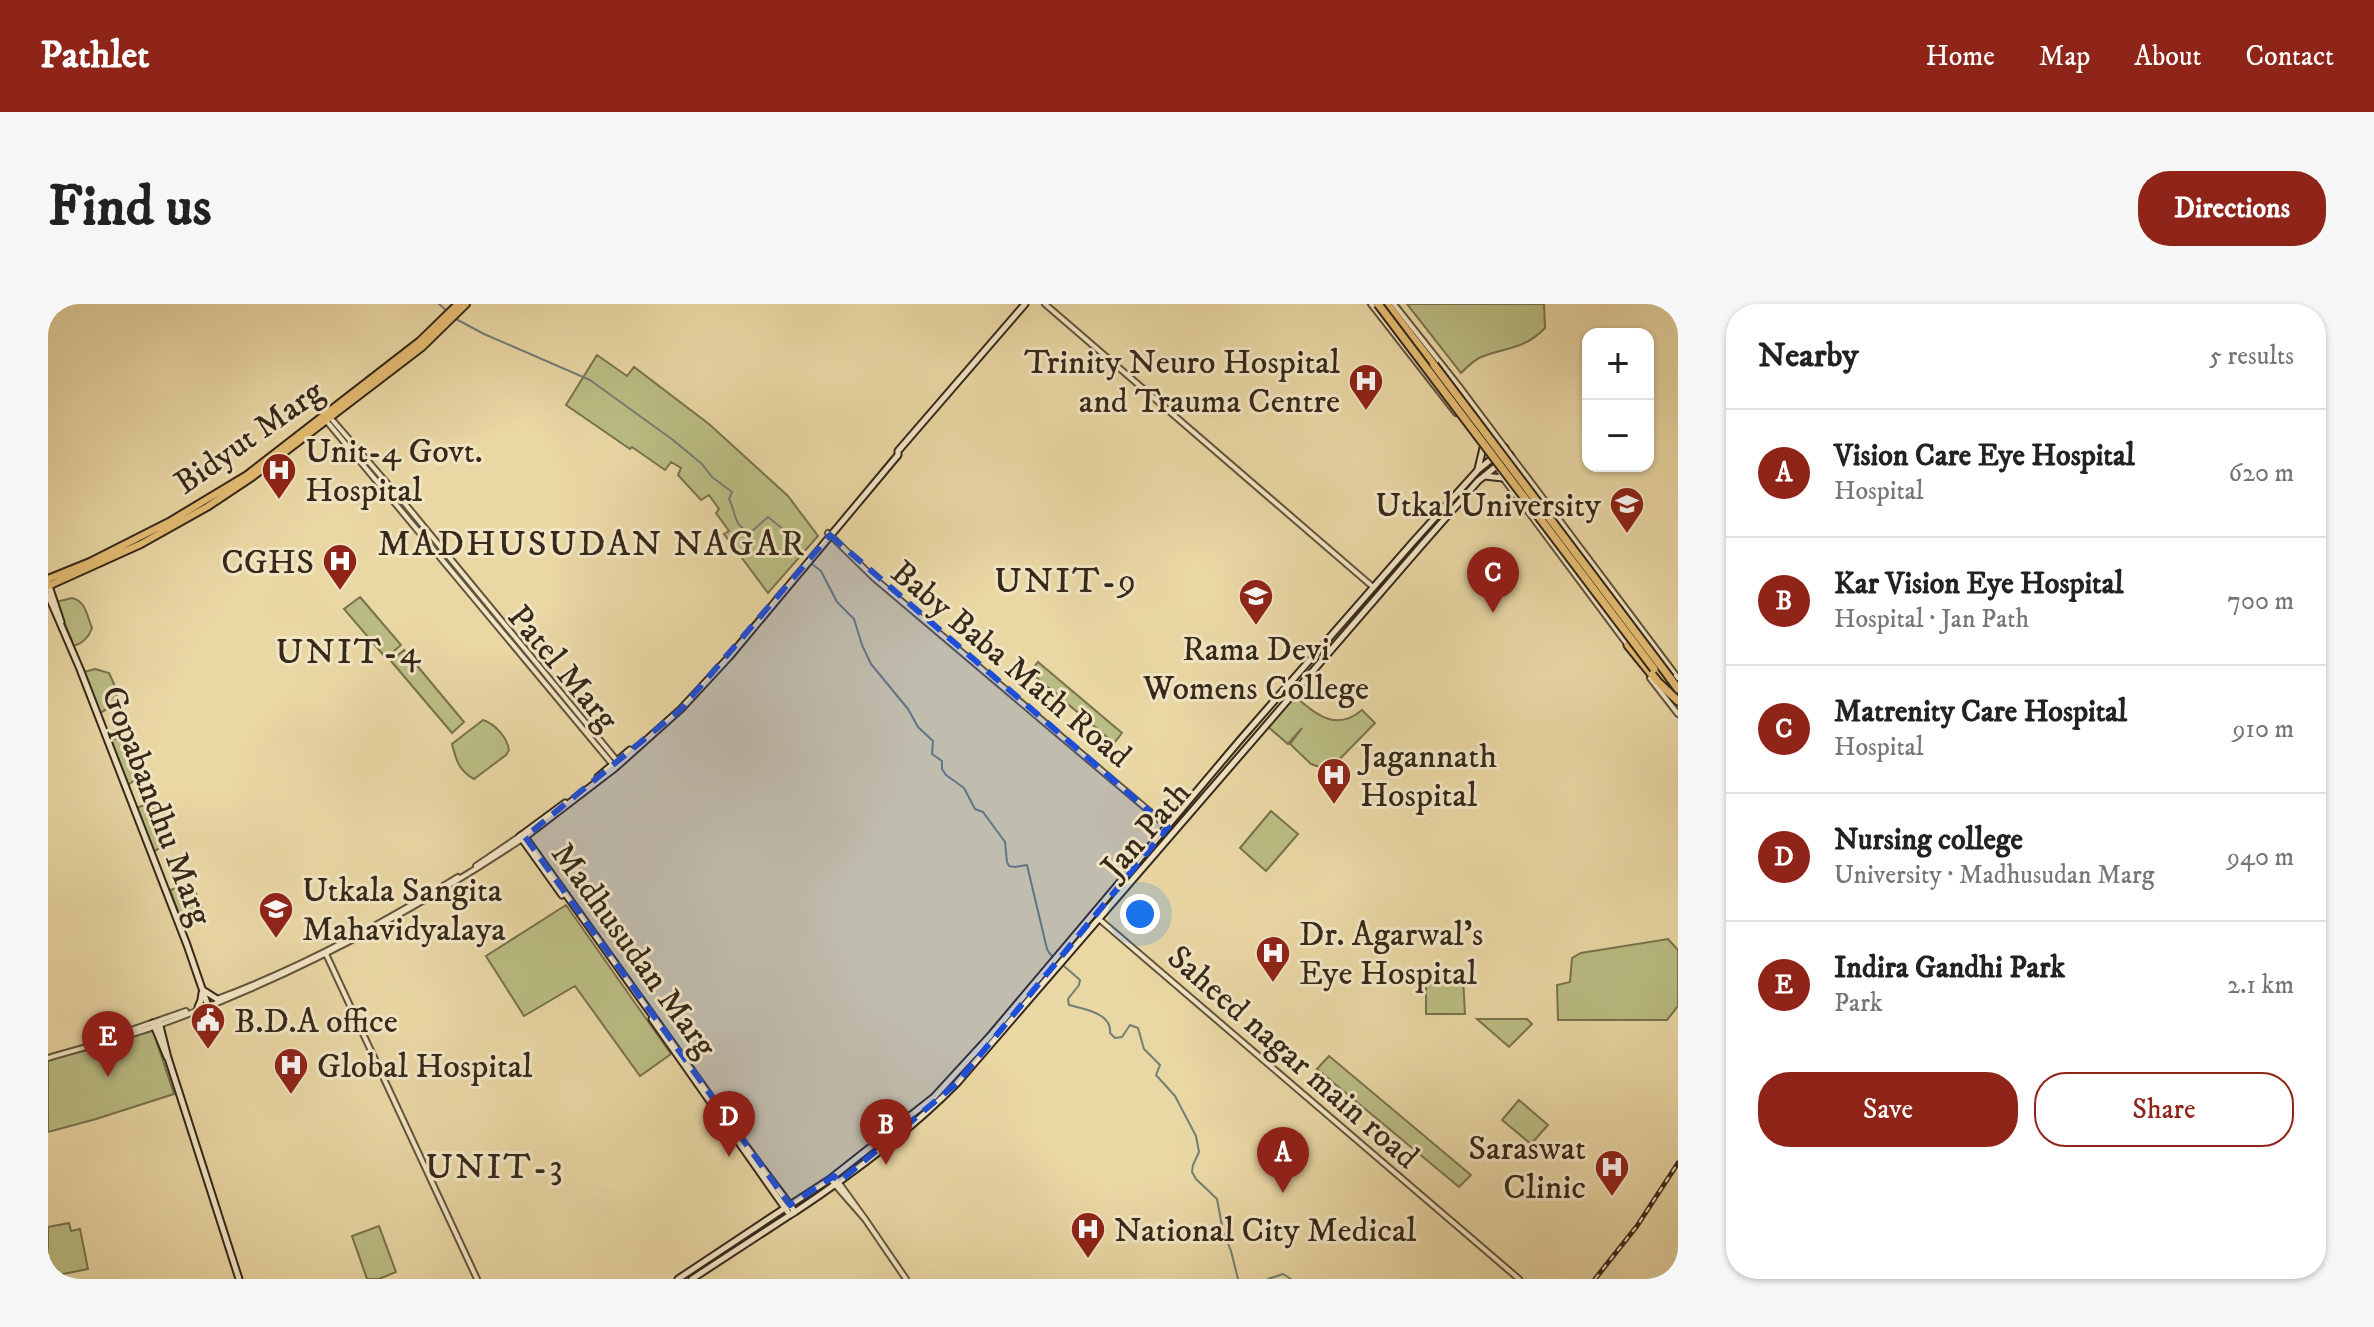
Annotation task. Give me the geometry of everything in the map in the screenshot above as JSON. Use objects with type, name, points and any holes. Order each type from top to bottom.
[{"type":"highway","points":[[1378,304],[1678,701]]},
{"type":"highway","points":[[1387,304],[1675,678],[1678,689]]},
{"type":"highway","points":[[1628,645],[1678,701]]},
{"type":"main road","name":"Bidyut Marg","points":[[327,417],[434,328],[458,304]]},
{"type":"main road","name":"Bidyut Marg","points":[[48,583],[140,541],[247,475],[427,344],[466,304]]},
{"type":"main road","points":[[523,836],[681,709],[730,656],[898,455],[898,451],[1025,304]]},
{"type":"main road","points":[[1478,470],[1483,448]]},
{"type":"main road","name":"Jan Path","points":[[692,1279],[837,1184],[936,1104],[1058,967],[1240,740],[1478,470],[1505,448]]},
{"type":"main road","name":"Jan Path","points":[[678,1279],[832,1177],[934,1097],[1420,547],[1484,476],[1510,455]]},
{"type":"main road","points":[[1484,476],[1503,478]]},
{"type":"main road","name":"Gopabandhu Marg","points":[[48,583],[61,623]]},
{"type":"main road","name":"Gopabandhu Marg","points":[[48,595],[164,885],[207,1004]]},
{"type":"main road","name":"Madhusudan Marg","points":[[523,836],[793,1214]]},
{"type":"main road","points":[[198,1007],[202,989],[217,999]]},
{"type":"main road","points":[[157,1024],[239,1279]]},
{"type":"street","points":[[1045,304],[1374,588]]},
{"type":"street","points":[[1371,304],[1497,466],[1678,714]]},
{"type":"street","points":[[1394,304],[1474,406],[1675,678]]},
{"type":"street","name":"Patel Marg","points":[[327,417],[406,505],[616,764]]},
{"type":"street","name":"Baby Baba Math Road","points":[[829,534],[909,608],[1168,827]]},
{"type":"street","points":[[48,1056],[157,1024],[282,975],[394,919],[523,836]]},
{"type":"street","points":[[157,1024],[280,973],[371,927],[523,836]]},
{"type":"street","name":"Saheed nagar main road","points":[[1096,916],[1519,1279]]},
{"type":"street","points":[[326,954],[477,1279]]},
{"type":"street","points":[[832,1177],[906,1279]]},
{"type":"highlighted area","points":[[830,535],[1168,827],[957,1083],[839,1182],[834,1176],[790,1205],[525,837],[681,709]]},
{"type":"green space","points":[[1407,304],[1544,304],[1545,328],[1523,344],[1478,358],[1461,373]]},
{"type":"green space","points":[[597,355],[627,376],[634,367],[709,424],[788,496],[818,536],[768,593],[724,534],[729,531],[716,513],[719,509],[709,495],[701,500],[678,475],[681,468],[671,462],[665,470],[566,405]]},
{"type":"green space","points":[[360,597],[401,645],[386,658],[344,609]]},
{"type":"green space","points":[[72,598],[83,606],[92,628],[85,639],[74,646],[56,602]]},
{"type":"green space","points":[[404,650],[464,722],[452,733],[391,661]]},
{"type":"green space","points":[[1038,662],[1122,733],[1114,743],[1030,672]]},
{"type":"green space","points":[[95,669],[109,673],[116,692],[112,705],[100,713],[84,672]]},
{"type":"green space","points":[[1293,695],[1326,718],[1343,720],[1362,710],[1375,723],[1329,770],[1311,764],[1290,744],[1302,728],[1288,744],[1267,726]]},
{"type":"green space","points":[[483,720],[500,732],[509,750],[474,779],[459,764],[452,744]]},
{"type":"green space","points":[[120,738],[137,746],[143,763],[142,772],[128,785],[110,740]]},
{"type":"green space","points":[[144,805],[163,811],[170,830],[165,843],[153,852],[136,808]]},
{"type":"green space","points":[[1271,811],[1298,834],[1266,871],[1240,848]]},
{"type":"green space","points":[[170,890],[195,891],[202,907],[183,925]]},
{"type":"green space","points":[[566,905],[671,1054],[640,1076],[575,986],[524,1016],[486,956]]},
{"type":"green space","points":[[1668,939],[1678,950],[1678,1006],[1667,1020],[1558,1020],[1557,985],[1570,982],[1572,958],[1581,953]]},
{"type":"green space","points":[[1463,978],[1465,1014],[1426,1014],[1426,985]]},
{"type":"green space","points":[[1477,1019],[1527,1019],[1532,1024],[1509,1047]]},
{"type":"green space","points":[[153,1031],[174,1094],[48,1132],[48,1059]]},
{"type":"green space","points":[[1329,1056],[1471,1175],[1459,1187],[1317,1069]]},
{"type":"green space","points":[[1519,1100],[1548,1125],[1531,1144],[1502,1120]]},
{"type":"green space","points":[[69,1223],[71,1231],[80,1229],[88,1269],[48,1277],[48,1227]]},
{"type":"green space","points":[[379,1226],[396,1272],[379,1279],[367,1279],[352,1236]]},
{"type":"waterway","points":[[439,304],[447,311]]},
{"type":"waterway","points":[[456,319],[590,380],[673,440],[732,492],[729,499],[741,527],[752,531],[768,517],[789,534],[796,548],[804,555]]},
{"type":"waterway","points":[[812,564],[821,571],[837,602],[854,619],[871,664],[908,709],[918,727],[933,741],[932,754],[942,761],[946,775],[964,788],[975,809],[983,812],[1005,842],[1009,866],[1027,865],[1047,949],[1080,980],[1068,999],[1069,1005],[1102,1016],[1115,1038],[1122,1037],[1130,1025],[1138,1028],[1144,1049],[1160,1065],[1156,1075],[1175,1096],[1196,1136],[1199,1152],[1192,1172],[1217,1199],[1238,1279]]},
{"type":"waterway","points":[[1268,1279],[1283,1274],[1291,1279]]},
{"type":"railway","points":[[1595,1279],[1637,1226],[1678,1163]]},
{"type":"place","name":"Trinity Neuro Hospital and Trauma Centre","points":[[1366,412]]},
{"type":"place","name":"Unit-4 Govt. Hospital","points":[[279,501]]},
{"type":"place","name":"Utkal University","points":[[1627,535]]},
{"type":"place","name":"CGHS","points":[[340,592]]},
{"type":"place","name":"Matrenity Care Hospital","points":[[1493,613]]},
{"type":"place","name":"Rama Devi Womens College","points":[[1256,627]]},
{"type":"place","name":"Jagannath Hospital","points":[[1334,806]]},
{"type":"place","name":"Utkala Sangita Mahavidyalaya","points":[[276,940]]},
{"type":"place","name":"Dr. Agarwal's Eye Hospital","points":[[1273,984]]},
{"type":"place","name":"B.D.A office","points":[[208,1051]]},
{"type":"place","name":"Indira Gandhi Park","points":[[108,1077]]},
{"type":"place","name":"Global Hospital","points":[[291,1096]]},
{"type":"place","name":"Nursing college","points":[[729,1157]]},
{"type":"place","name":"Kar Vision Eye Hospital","points":[[886,1165]]},
{"type":"place","name":"Vision Care Eye Hospital","points":[[1283,1193]]},
{"type":"place","name":"Saraswat Clinic","points":[[1612,1198]]},
{"type":"place","name":"National City Medical","points":[[1088,1260]]},
{"type":"district","name":"MADHUSUDAN NAGAR","points":[[592,542]]},
{"type":"district","name":"UNIT-9","points":[[1066,579]]},
{"type":"district","name":"UNIT-4","points":[[349,650]]},
{"type":"district","name":"UNIT-3","points":[[495,1165]]}]
